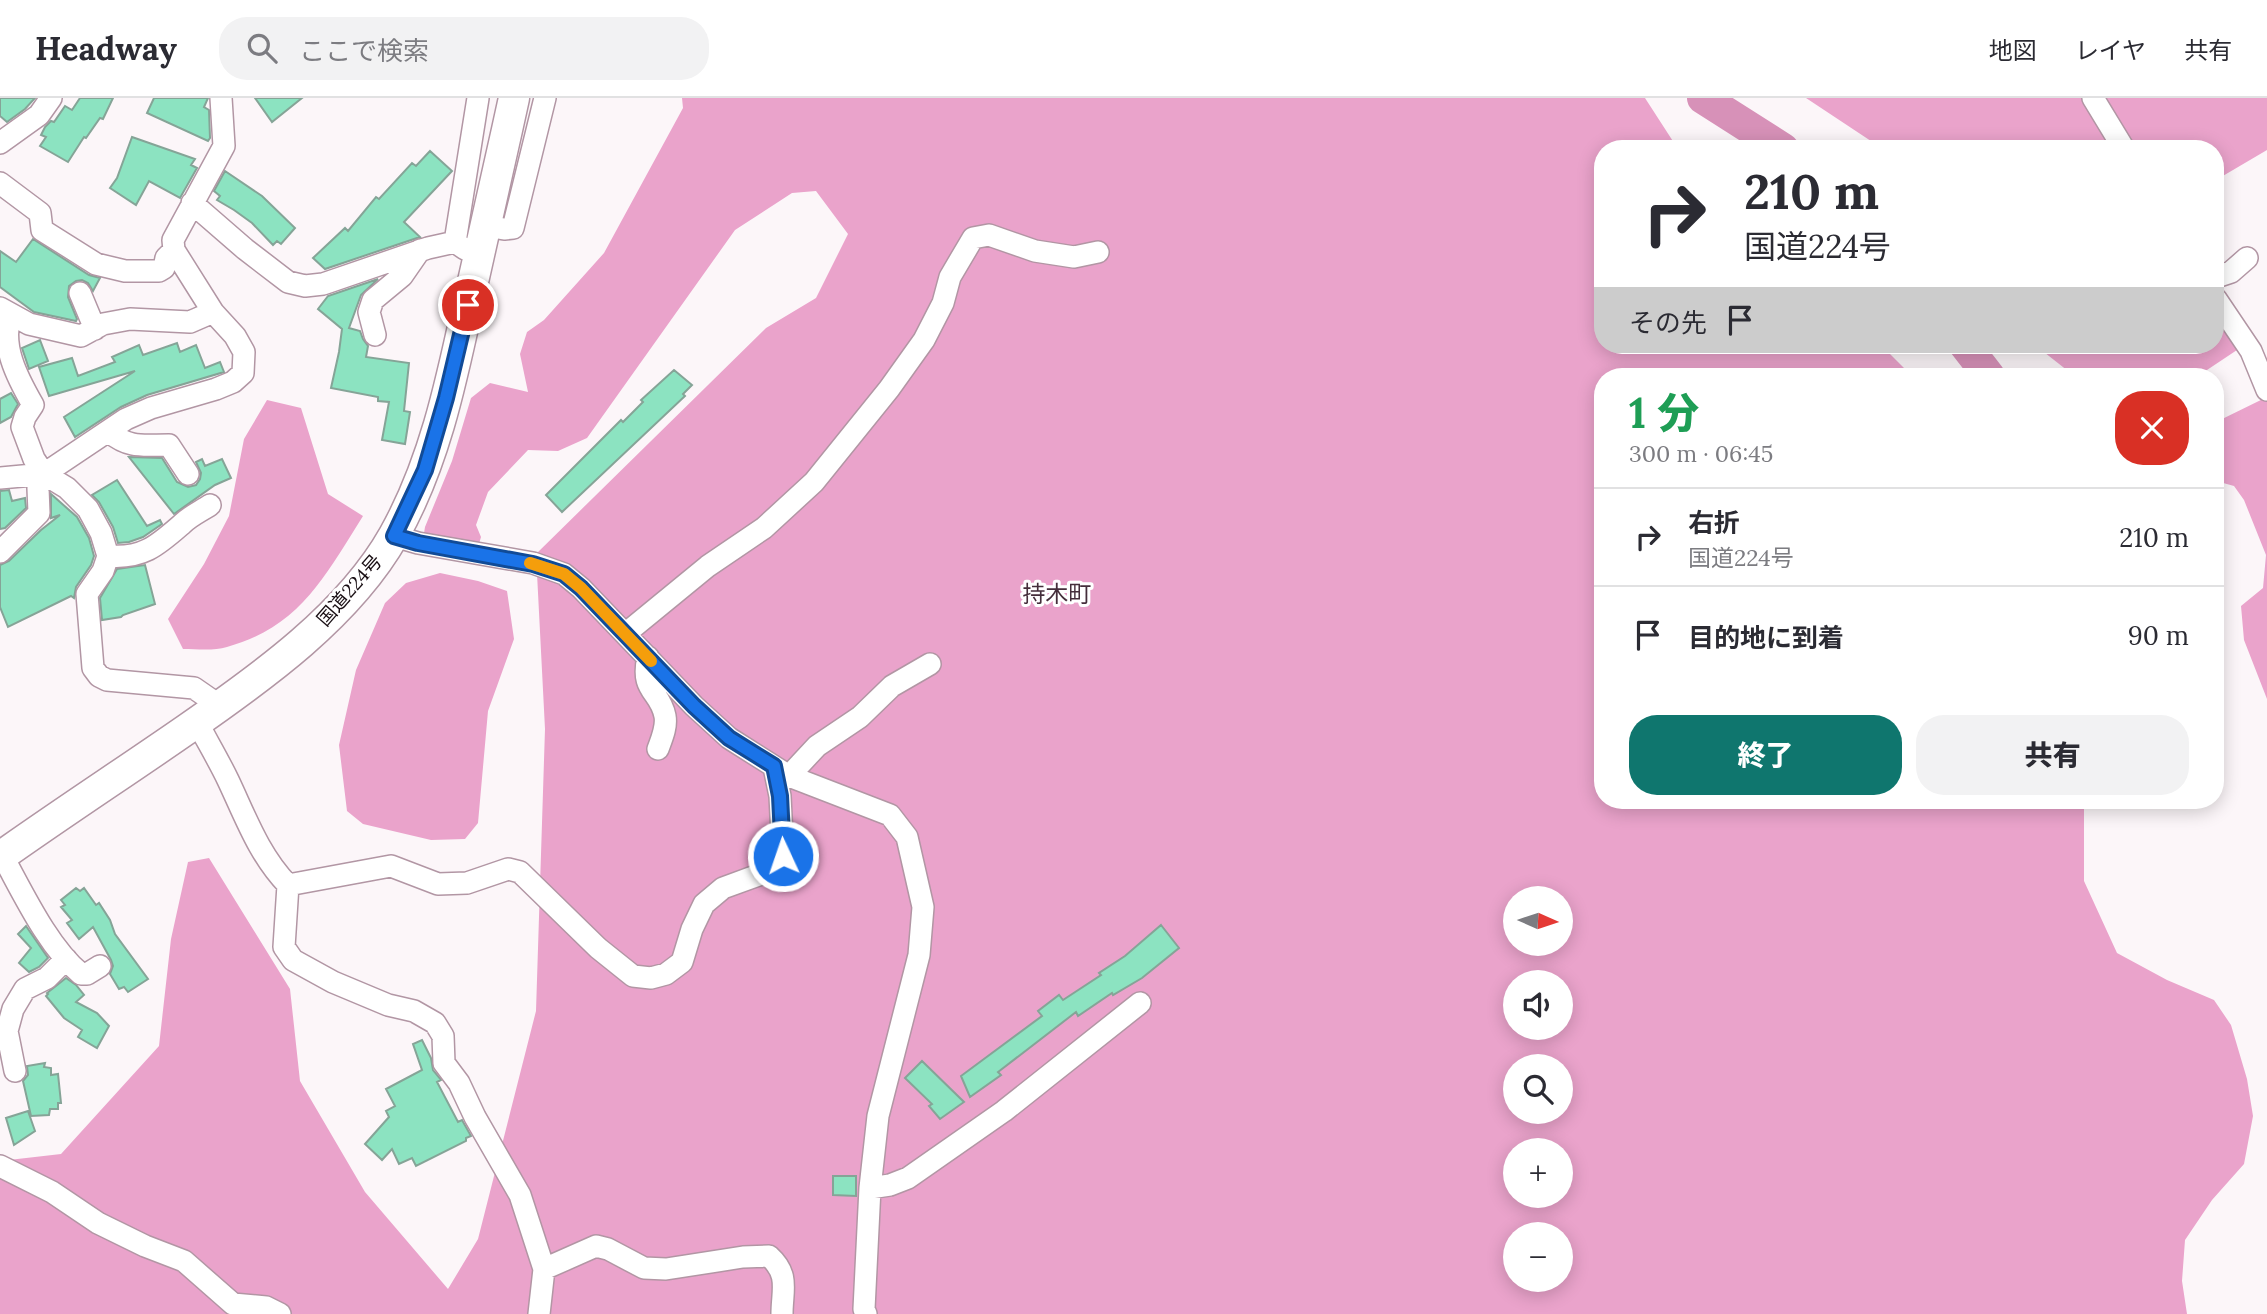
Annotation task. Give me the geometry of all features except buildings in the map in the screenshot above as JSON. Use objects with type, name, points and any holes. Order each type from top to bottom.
[{"type":"highway","name":"国道224号","points":[[1,856],[208,714],[305,638],[341,604],[394,536],[429,458],[446,398],[467,250],[486,226],[514,98]]},
{"type":"street","points":[[0,143],[39,115],[51,98]]},
{"type":"street","points":[[0,478],[44,474],[126,419],[151,408],[224,386],[243,373],[244,352],[235,336],[213,312],[174,250],[173,240],[224,146],[221,98]]},
{"type":"street","points":[[192,203],[288,282],[306,286],[323,284],[420,250],[467,250],[478,98]]},
{"type":"street","points":[[486,226],[513,228],[545,98]]},
{"type":"street","points":[[2093,98],[2119,140]]},
{"type":"street","points":[[0,150],[15,148],[30,139]]},
{"type":"street","points":[[2,180],[14,195],[40,214],[42,230],[96,264],[125,271],[159,271],[164,268],[166,258],[174,250]]},
{"type":"street","points":[[625,634],[708,566],[764,528],[814,482],[924,340],[943,303],[950,277],[973,238],[989,235],[1035,251],[1074,257],[1098,252]]},
{"type":"street","points":[[375,335],[369,312],[373,300],[402,276],[420,250]]},
{"type":"street","points":[[2224,275],[2247,258]]},
{"type":"street","points":[[80,293],[95,329]]},
{"type":"street","points":[[213,312],[190,322],[130,319],[103,324],[81,335],[29,324],[6,311],[2,336],[4,348],[16,377],[33,405],[22,427],[34,459],[44,474],[67,488],[88,509],[101,533],[108,556],[103,571],[87,594],[93,668],[99,676],[122,683],[194,688],[208,714],[228,779],[261,850],[288,886],[284,947],[293,960],[334,982],[388,1005],[414,1011],[435,1023],[443,1036],[444,1063],[459,1083],[475,1118],[520,1195],[544,1269],[539,1314]]},
{"type":"street","points":[[2224,311],[2251,351],[2267,390]]},
{"type":"street","points":[[109,432],[120,441],[133,445],[169,444],[188,474]]},
{"type":"street","points":[[0,552],[39,513],[38,488],[44,474]]},
{"type":"street","points":[[108,556],[122,557],[153,548],[210,505]]},
{"type":"street","points":[[394,536],[418,543],[533,564],[564,574],[729,738],[782,771],[890,815],[907,837],[923,907],[919,955],[878,1116],[870,1188],[864,1309],[866,1314]]},
{"type":"street","points":[[648,657],[645,671],[649,687],[664,714],[665,724],[658,749]]},
{"type":"street","points":[[288,886],[391,866],[438,884],[467,883],[508,869],[520,872],[598,948],[633,976],[651,978],[666,974],[682,962],[692,929],[704,904],[723,888],[775,869],[783,856],[780,796],[782,771],[860,717],[892,686],[930,664]]},
{"type":"street","points":[[1,856],[36,916],[66,959],[81,974],[87,974],[100,966]]},
{"type":"street","points":[[15,1072],[7,1031],[13,1009],[25,989],[47,978],[66,959]]},
{"type":"street","points":[[870,1188],[890,1185],[908,1178],[1004,1111],[1140,1003]]},
{"type":"street","points":[[0,1166],[52,1192],[99,1223],[145,1246],[184,1261],[233,1304],[266,1307],[280,1314]]},
{"type":"street","points":[[544,1269],[596,1245],[644,1268],[666,1269],[743,1257],[769,1256],[780,1265],[785,1288],[782,1314]]},
{"type":"shaded area","points":[[682,98],[1645,98],[1672,140],[1594,140],[1594,354],[1890,354],[1904,368],[1594,368],[1594,809],[2084,809],[2084,881],[2117,953],[2167,980],[2214,1000],[2231,1025],[2247,1079],[2253,1116],[2244,1164],[2212,1200],[2185,1240],[2182,1281],[2187,1314],[0,1314],[0,1161],[61,1154],[159,1046],[171,939],[188,862],[209,858],[290,989],[300,1081],[365,1192],[448,1289],[478,1239],[536,1011],[545,729],[536,554],[766,328],[816,298],[848,234],[816,191],[792,193],[735,230],[587,438],[558,451],[528,450],[488,492],[476,525],[481,537],[478,547],[423,539],[425,527],[452,461],[471,398],[490,383],[528,392],[520,354],[527,332],[544,320],[604,253],[683,108]]},
{"type":"shaded area","points":[[1806,98],[2267,98],[2267,150],[2224,175],[2224,140],[1869,140]]},
{"type":"shaded area","points":[[2224,328],[2237,350],[2210,368],[2064,368],[2046,354],[2224,354]]},
{"type":"shaded area","points":[[2267,397],[2267,699],[2244,640],[2241,606],[2263,588],[2266,555],[2244,500],[2234,486],[2224,483],[2224,418]]},
{"type":"shaded area","points":[[267,400],[301,408],[328,494],[363,516],[323,579],[292,613],[274,627],[227,647],[183,649],[168,619],[204,564],[229,516],[244,439]]},
{"type":"shaded area","points":[[440,573],[478,581],[507,591],[514,639],[488,711],[478,823],[465,839],[431,840],[363,824],[347,811],[339,745],[356,670],[385,603],[406,583]]},
{"type":"waterway","points":[[1703,98],[1769,140]]},
{"type":"waterway","points":[[1972,354],[1983,368]]},
{"type":"slow traffic","points":[[530,563],[564,574],[581,588],[651,661]]},
{"type":"district","name":"持木町","points":[[1057,593]]},
{"type":"route","points":[[468,305],[446,398],[425,470],[394,536],[418,543],[533,564],[564,574],[729,738],[774,766],[780,796],[783,856]]}]
